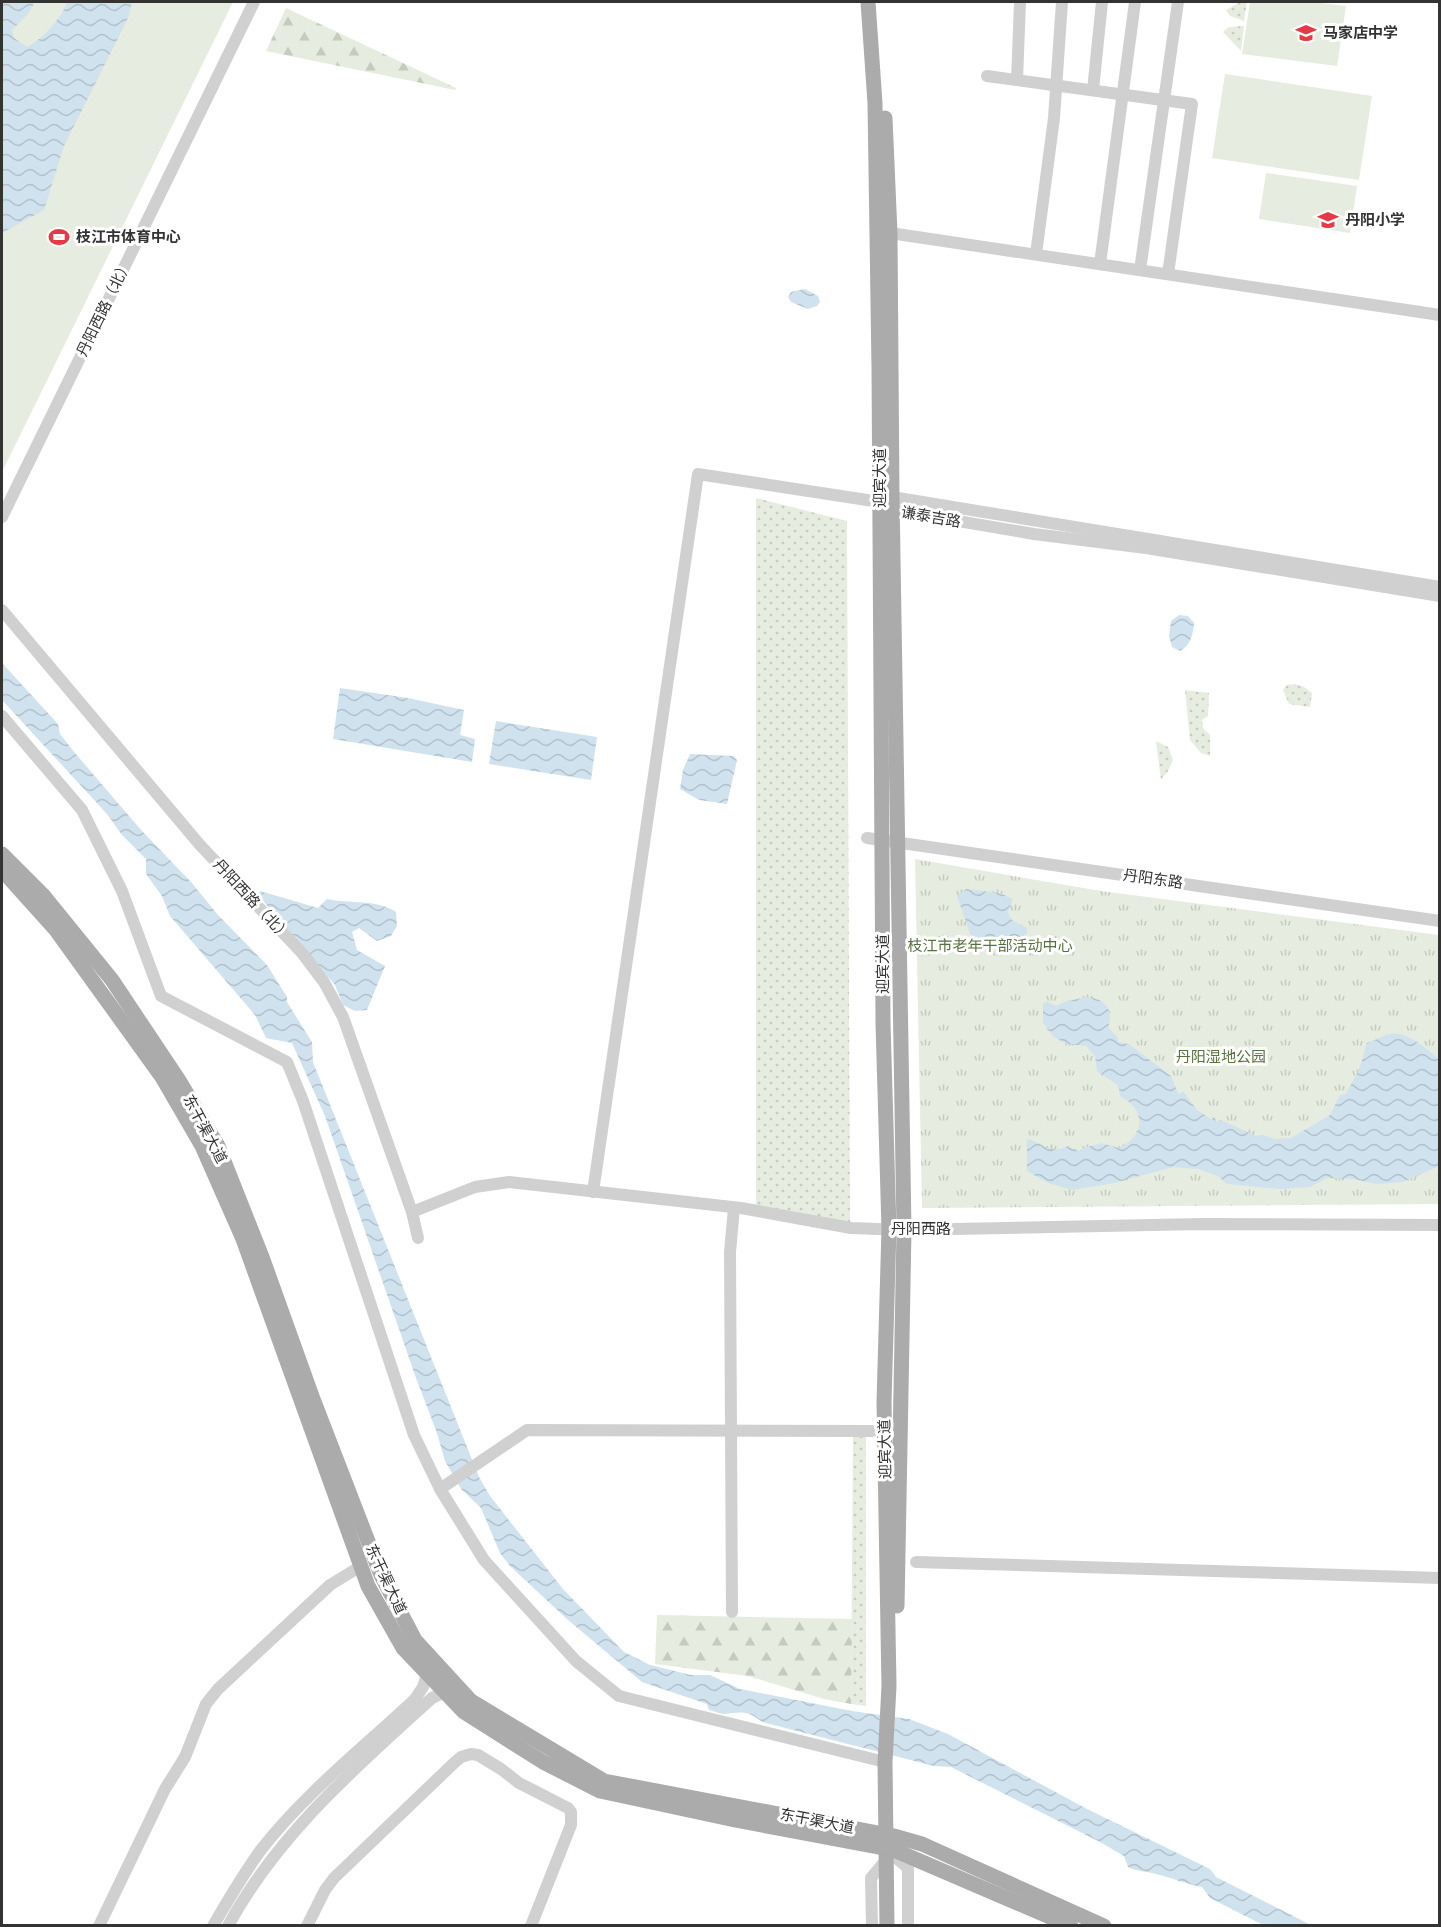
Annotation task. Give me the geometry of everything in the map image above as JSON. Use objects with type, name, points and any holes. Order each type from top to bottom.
[{"type":"main road","name":"迎宾大道","points":[[868,2],[875,104],[888,503]]},
{"type":"main road","name":"迎宾大道","points":[[879,2],[890,233],[888,503],[890,842],[883,1023],[896,1229],[884,1402],[891,1705],[890,1848],[894,1926]]},
{"type":"main road","name":"东干渠大道","points":[[2,854],[43,895],[112,980],[180,1082],[218,1146],[381,1575],[415,1640],[471,1701],[604,1781],[890,1848],[1071,1926]]},
{"type":"main road","name":"东干渠大道","points":[[2,870],[56,930],[149,1058],[202,1146],[243,1239],[368,1586],[403,1648],[464,1712],[543,1762],[600,1791],[735,1820],[890,1848],[922,1844],[1104,1926]]},
{"type":"main road","name":"迎宾大道","points":[[887,1926],[890,1848]]},
{"type":"street","name":"丹阳西路（北）","points":[[2,517],[254,2]]},
{"type":"street","points":[[1017,80],[1020,2]]},
{"type":"street","points":[[1036,254],[1056,85],[1062,2]]},
{"type":"street","points":[[1093,90],[1102,2]]},
{"type":"street","points":[[1100,264],[1135,2]]},
{"type":"street","points":[[1140,270],[1178,2]]},
{"type":"street","points":[[987,76],[1192,104],[1168,274]]},
{"type":"street","points":[[890,233],[1440,315]]},
{"type":"street","points":[[593,1192],[698,474],[888,503]]},
{"type":"street","name":"谦泰吉路","points":[[888,503],[1440,587]]},
{"type":"street","name":"谦泰吉路","points":[[888,503],[1034,534],[1146,548],[1440,596]]},
{"type":"street","name":"丹阳西路（北）","points":[[2,610],[200,845],[302,953],[324,982],[343,1017],[418,1238]]},
{"type":"street","points":[[2,716],[82,810],[122,891],[161,996],[287,1062],[303,1101],[414,1435],[440,1489],[484,1560],[576,1661],[619,1696],[889,1755]]},
{"type":"street","name":"丹阳东路","points":[[867,838],[1440,921]]},
{"type":"street","name":"丹阳西路","points":[[411,1212],[475,1187],[509,1182],[734,1208],[851,1228],[1202,1224],[1440,1226]]},
{"type":"street","points":[[732,1612],[730,1252],[734,1208]]},
{"type":"street","points":[[440,1489],[527,1430],[872,1431]]},
{"type":"street","points":[[915,1562],[1440,1578]]},
{"type":"street","points":[[99,1926],[165,1789],[185,1757],[206,1704],[218,1689],[313,1600],[330,1585],[361,1566]]},
{"type":"street","points":[[213,1926],[238,1883],[261,1850],[326,1781],[415,1699],[423,1687],[427,1674]]},
{"type":"street","points":[[228,1926],[255,1881],[298,1825],[432,1698],[452,1689],[463,1692]]},
{"type":"street","points":[[307,1926],[325,1890],[334,1878],[461,1757],[471,1754],[487,1760],[519,1783],[568,1808],[571,1812],[571,1825],[531,1926]]},
{"type":"street","points":[[872,1926],[871,1878],[890,1848],[908,1868],[908,1926]]},
{"type":"green space","name":"枝江市体育中心","points":[[2,2],[233,2],[2,472]]},
{"type":"green space","points":[[1240,2],[1247,2],[1244,21],[1230,16],[1226,10]]},
{"type":"green space","points":[[1250,2],[1312,2],[1346,6],[1337,66],[1242,54]]},
{"type":"green space","points":[[286,8],[456,88],[455,90],[266,51]]},
{"type":"green space","points":[[1244,26],[1241,51],[1223,32],[1229,27]]},
{"type":"green space","points":[[1225,74],[1372,96],[1359,180],[1212,158]]},
{"type":"green space","points":[[1266,173],[1357,186],[1350,233],[1259,219]]},
{"type":"green space","points":[[756,498],[847,521],[850,1223],[756,1205]]},
{"type":"green space","points":[[1295,684],[1312,693],[1310,707],[1289,704],[1283,690],[1287,685]]},
{"type":"green space","points":[[1185,690],[1209,693],[1208,716],[1202,720],[1203,728],[1210,735],[1210,756],[1201,753],[1190,740]]},
{"type":"green space","points":[[1156,741],[1168,747],[1173,760],[1161,780]]},
{"type":"green space","name":"丹阳湿地公园","points":[[915,859],[1101,891],[1439,935],[1439,1204],[922,1208]]},
{"type":"green space","points":[[866,1436],[866,1706],[851,1704],[853,1437]]},
{"type":"green space","points":[[657,1615],[852,1619],[851,1704],[824,1699],[748,1676],[655,1664]]},
{"type":"water","points":[[2,2],[35,2],[27,15],[12,30],[14,38],[27,47],[51,28],[67,2],[132,2],[129,16],[64,146],[44,210],[2,233]]},
{"type":"water","points":[[805,289],[818,296],[820,302],[817,306],[808,309],[791,302],[788,297],[791,292]]},
{"type":"water","points":[[1179,615],[1188,616],[1194,623],[1189,642],[1180,651],[1172,647],[1169,636],[1171,621]]},
{"type":"water","points":[[2,663],[58,724],[60,734],[141,830],[267,965],[312,1042],[313,1062],[479,1477],[490,1496],[563,1589],[624,1652],[650,1665],[691,1675],[710,1675],[740,1689],[852,1711],[909,1719],[948,1734],[1087,1809],[1210,1869],[1216,1877],[1311,1925],[1263,1925],[1210,1898],[1202,1887],[1131,1869],[1124,1856],[1100,1842],[951,1767],[934,1766],[762,1722],[740,1712],[721,1714],[709,1710],[707,1704],[642,1682],[568,1620],[510,1566],[500,1553],[481,1508],[461,1489],[445,1461],[325,1116],[292,1043],[266,1038],[255,1015],[170,916],[162,896],[146,874],[146,859],[2,700]]},
{"type":"water","points":[[340,688],[408,698],[464,710],[460,735],[475,739],[472,762],[333,739]]},
{"type":"water","points":[[496,721],[597,737],[591,780],[489,764]]},
{"type":"water","points":[[690,754],[734,756],[737,760],[727,804],[699,800],[680,789],[683,770]]},
{"type":"water","points":[[966,889],[1000,893],[1013,899],[1008,912],[1012,920],[1027,928],[1026,945],[1018,947],[1016,941],[1009,936],[978,949],[973,942],[957,896]]},
{"type":"water","points":[[260,891],[318,908],[327,899],[372,903],[396,912],[397,926],[391,936],[377,941],[359,928],[352,932],[357,950],[385,966],[367,1010],[355,1011],[343,1005],[335,985],[258,895]]},
{"type":"water","points":[[1087,997],[1099,1000],[1107,1006],[1110,1016],[1108,1027],[1118,1038],[1118,1042],[1129,1044],[1171,1076],[1178,1093],[1183,1091],[1197,1110],[1211,1119],[1214,1117],[1217,1122],[1221,1120],[1256,1136],[1262,1135],[1275,1139],[1291,1138],[1330,1115],[1340,1095],[1346,1094],[1360,1067],[1367,1043],[1389,1034],[1409,1038],[1423,1046],[1439,1060],[1439,1166],[1403,1182],[1377,1184],[1353,1179],[1327,1178],[1310,1187],[1281,1189],[1227,1184],[1218,1176],[1198,1169],[1173,1167],[1114,1183],[1073,1190],[1048,1183],[1027,1171],[1027,1139],[1051,1149],[1068,1146],[1079,1151],[1101,1143],[1119,1148],[1128,1143],[1138,1130],[1138,1115],[1135,1108],[1120,1096],[1119,1086],[1097,1071],[1095,1056],[1086,1046],[1066,1044],[1054,1037],[1043,1023],[1043,1003],[1048,1002],[1056,1006]]},
{"type":"place","name":"马家店中学","points":[[1306,33]]},
{"type":"place","name":"丹阳小学","points":[[1328,220]]},
{"type":"place","name":"枝江市体育中心","points":[[59,237]]},
{"type":"park label","name":"枝江市老年干部活动中心","points":[[990,946]]}]
